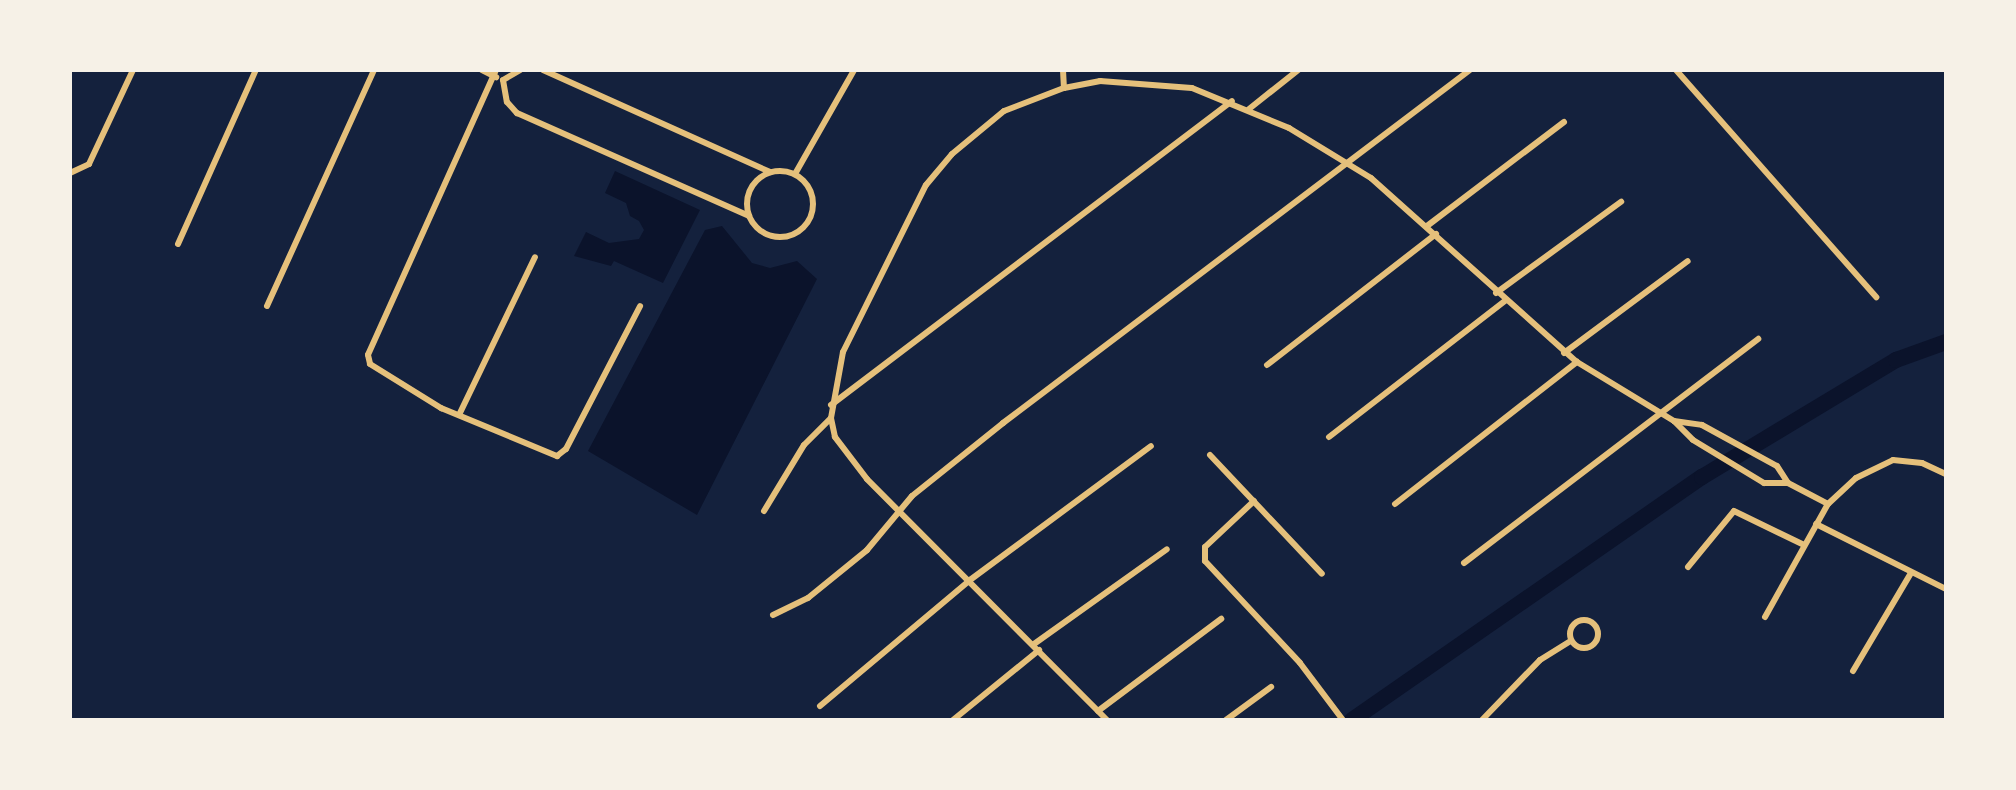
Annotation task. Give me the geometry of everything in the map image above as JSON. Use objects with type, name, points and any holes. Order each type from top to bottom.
[{"type":"street","points":[[70,173],[89,164],[133,70]]},
{"type":"street","points":[[178,244],[256,70]]},
{"type":"street","points":[[267,306],[374,70]]},
{"type":"street","points":[[482,70],[495,73],[503,80],[507,102],[517,113],[749,216],[772,237],[802,229],[813,200],[795,174]]},
{"type":"street","points":[[503,80],[520,70]]},
{"type":"street","points":[[543,70],[770,172],[795,174]]},
{"type":"street","points":[[795,174],[854,70]]},
{"type":"street","points":[[1063,70],[1064,88]]},
{"type":"street","points":[[1100,81],[1104,70]]},
{"type":"street","points":[[1249,109],[1298,70]]},
{"type":"street","points":[[773,615],[808,598],[867,550],[902,512],[912,496],[1003,423],[1470,70]]},
{"type":"street","points":[[1676,70],[1876,297]]},
{"type":"street","points":[[495,73],[368,355],[373,367],[459,415],[545,455],[562,453],[640,306]]},
{"type":"street","points":[[1105,719],[843,450],[831,418],[843,352],[926,185],[952,154],[1004,111],[1064,88],[1100,81],[1192,88],[1249,109],[1350,163],[1427,226],[1564,353],[1674,421],[1714,454],[1764,483],[1788,483],[1828,504]]},
{"type":"street","points":[[831,405],[1232,101]]},
{"type":"street","points":[[1427,226],[1564,122]]},
{"type":"street","points":[[749,216],[748,194],[770,172]]},
{"type":"street","points":[[1496,293],[1621,202]]},
{"type":"street","points":[[1267,365],[1436,234]]},
{"type":"street","points":[[459,415],[535,257]]},
{"type":"street","points":[[1564,353],[1688,261]]},
{"type":"street","points":[[1329,437],[1505,301]]},
{"type":"street","points":[[1464,563],[1657,412],[1758,339]]},
{"type":"street","points":[[1395,504],[1577,362]]},
{"type":"street","points":[[764,511],[804,445],[831,418]]},
{"type":"street","points":[[1674,421],[1702,425],[1728,439],[1777,466],[1788,483]]},
{"type":"street","points":[[820,706],[970,580],[1151,446]]},
{"type":"street","points":[[1210,455],[1322,574]]},
{"type":"street","points":[[1765,617],[1828,504],[1856,478],[1893,460],[1922,463],[1946,474]]},
{"type":"street","points":[[1254,501],[1205,547],[1205,561],[1300,663],[1343,720]]},
{"type":"street","points":[[1688,567],[1734,511],[1804,545]]},
{"type":"street","points":[[1816,524],[1946,589]]},
{"type":"street","points":[[953,720],[1036,647],[1167,549]]},
{"type":"street","points":[[1853,671],[1911,573]]},
{"type":"street","points":[[1098,711],[1221,619]]},
{"type":"street","points":[[1482,720],[1540,660],[1571,641],[1578,622],[1597,628],[1591,647],[1571,641]]},
{"type":"street","points":[[1226,720],[1271,687]]},
{"type":"water","points":[[615,171],[700,210],[663,283],[614,261],[611,266],[574,256],[586,232],[609,243],[639,239],[644,230],[639,221],[630,216],[626,203],[605,193]]},
{"type":"water","points":[[722,226],[752,263],[770,268],[797,261],[817,279],[697,515],[588,451],[705,230]]},
{"type":"waterway","points":[[1352,720],[1702,477],[1896,360],[1946,342]]}]
